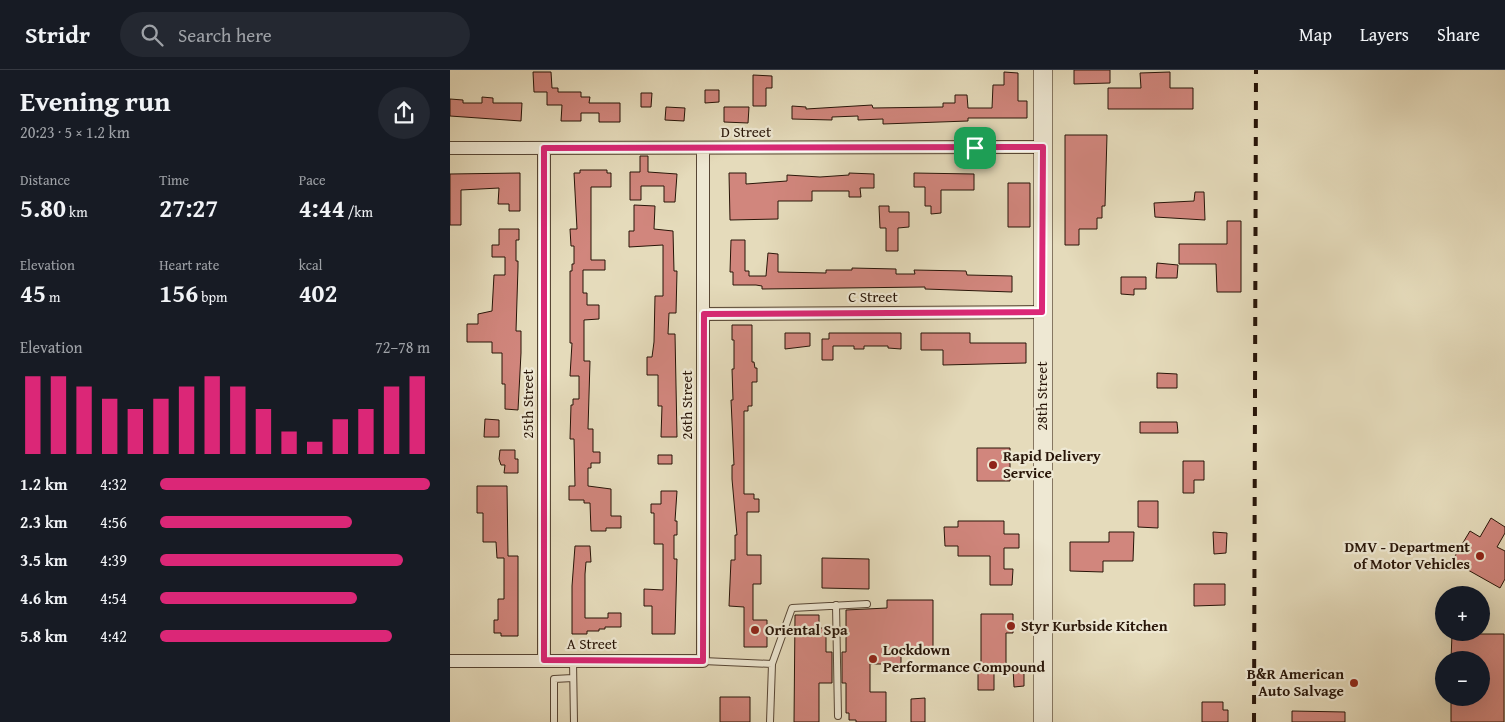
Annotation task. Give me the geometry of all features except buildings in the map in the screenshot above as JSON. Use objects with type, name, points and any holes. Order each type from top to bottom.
[{"type":"main road","name":"28th Street","points":[[1043,70],[1043,722]]},
{"type":"street","name":"D Street","points":[[450,148],[1043,147]]},
{"type":"street","name":"25th Street","points":[[544,148],[544,660]]},
{"type":"street","name":"26th Street","points":[[703,661],[704,149]]},
{"type":"street","name":"C Street","points":[[704,314],[1042,312]]},
{"type":"street","name":"A Street","points":[[450,660],[703,661]]},
{"type":"lane","points":[[836,604],[838,716]]},
{"type":"lane","points":[[770,722],[772,664],[792,608],[836,604],[867,604]]},
{"type":"lane","points":[[572,660],[574,722]]},
{"type":"lane","points":[[703,661],[772,664]]},
{"type":"lane","points":[[554,722],[554,679],[573,678]]},
{"type":"railway","points":[[1254,722],[1256,70]]},
{"type":"place","name":"Rapid Delivery Service","points":[[993,465]]},
{"type":"place","name":"DMV - Department of Motor Vehicles","points":[[1480,556]]},
{"type":"place","name":"Styr Kurbside Kitchen","points":[[1011,626]]},
{"type":"place","name":"Oriental Spa","points":[[755,630]]},
{"type":"place","name":"Lockdown Performance Compound","points":[[873,659]]},
{"type":"place","name":"B&R American Auto Salvage","points":[[1354,683]]},
{"type":"route","points":[[1043,147],[1042,312],[704,314],[703,661],[544,660],[544,148],[975,148],[1043,147]]}]
